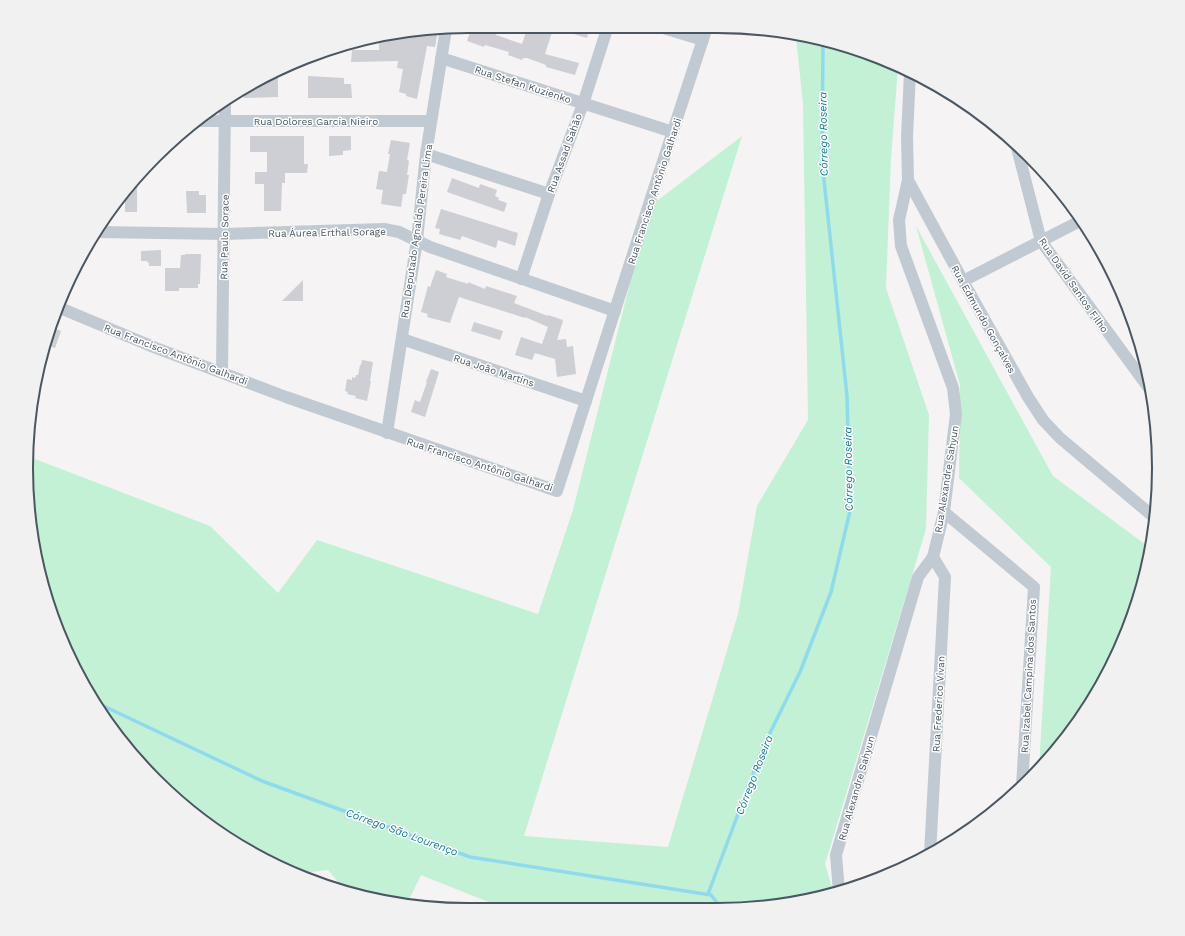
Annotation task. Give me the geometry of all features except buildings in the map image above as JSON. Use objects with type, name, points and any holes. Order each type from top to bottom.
[{"type":"street","name":"Rua Assad Sahão","points":[[522,279],[549,194],[583,104],[606,33]]},
{"type":"street","points":[[680,33],[703,40]]},
{"type":"street","name":"Rua Francisco Antônio Galhardi","points":[[63,309],[156,348],[286,397],[557,491],[705,33]]},
{"type":"street","name":"Rua Deputado Agnaldo Pereira Lima","points":[[388,433],[417,240],[426,154],[445,34]]},
{"type":"street","name":"Rua Stefan Kuzienko","points":[[441,58],[673,132]]},
{"type":"street","name":"Rua Edmundo Gonçalves","points":[[910,78],[907,138],[908,180],[963,281],[1028,397],[1043,420],[1060,438],[1149,513]]},
{"type":"street","name":"Rua Paulo Sorace","points":[[222,372],[225,107]]},
{"type":"street","name":"Rua Dolores Garcia Nieiro","points":[[206,121],[431,121]]},
{"type":"street","points":[[426,154],[549,194]]},
{"type":"street","name":"Rua David Santos Filho","points":[[1018,154],[1041,241],[1143,381]]},
{"type":"street","name":"Rua Alexandre Sahyun","points":[[838,885],[836,855],[918,577],[934,557],[944,512],[956,414],[953,388],[901,246],[899,220],[908,180]]},
{"type":"street","points":[[963,281],[1077,223]]},
{"type":"street","name":"Rua Áurea Erthal Sorage","points":[[102,232],[224,234],[384,229],[399,232],[430,247],[615,311]]},
{"type":"street","name":"Rua João Martins","points":[[402,339],[586,401]]},
{"type":"street","name":"Rua Izabel Campina dos Santos","points":[[944,512],[1034,587],[1022,778]]},
{"type":"street","name":"Rua Frederico Vivan","points":[[930,847],[945,576],[934,557]]},
{"type":"green space","points":[[796,40],[857,56],[898,73],[891,158],[886,288],[929,415],[926,529],[825,864],[832,887],[802,895],[745,902],[491,903],[421,875],[410,899],[383,895],[339,883],[328,870],[308,872],[250,845],[203,813],[160,776],[123,733],[106,710],[91,686],[66,634],[56,608],[41,553],[34,496],[33,458],[210,526],[278,593],[317,540],[538,614],[573,510],[649,207],[742,136],[524,836],[668,847],[738,614],[757,506],[808,420],[803,104]]},
{"type":"green space","points":[[916,226],[1053,476],[1145,544],[1129,608],[1107,660],[1094,686],[1079,710],[1039,760],[1051,567],[959,478],[960,385]]},
{"type":"waterway","name":"Córrego Roseira","points":[[708,894],[764,745],[800,672],[831,592],[850,511],[847,396],[822,161],[823,46]]},
{"type":"waterway","name":"Córrego São Lourenço","points":[[104,706],[262,781],[470,857],[711,895],[717,903]]}]
